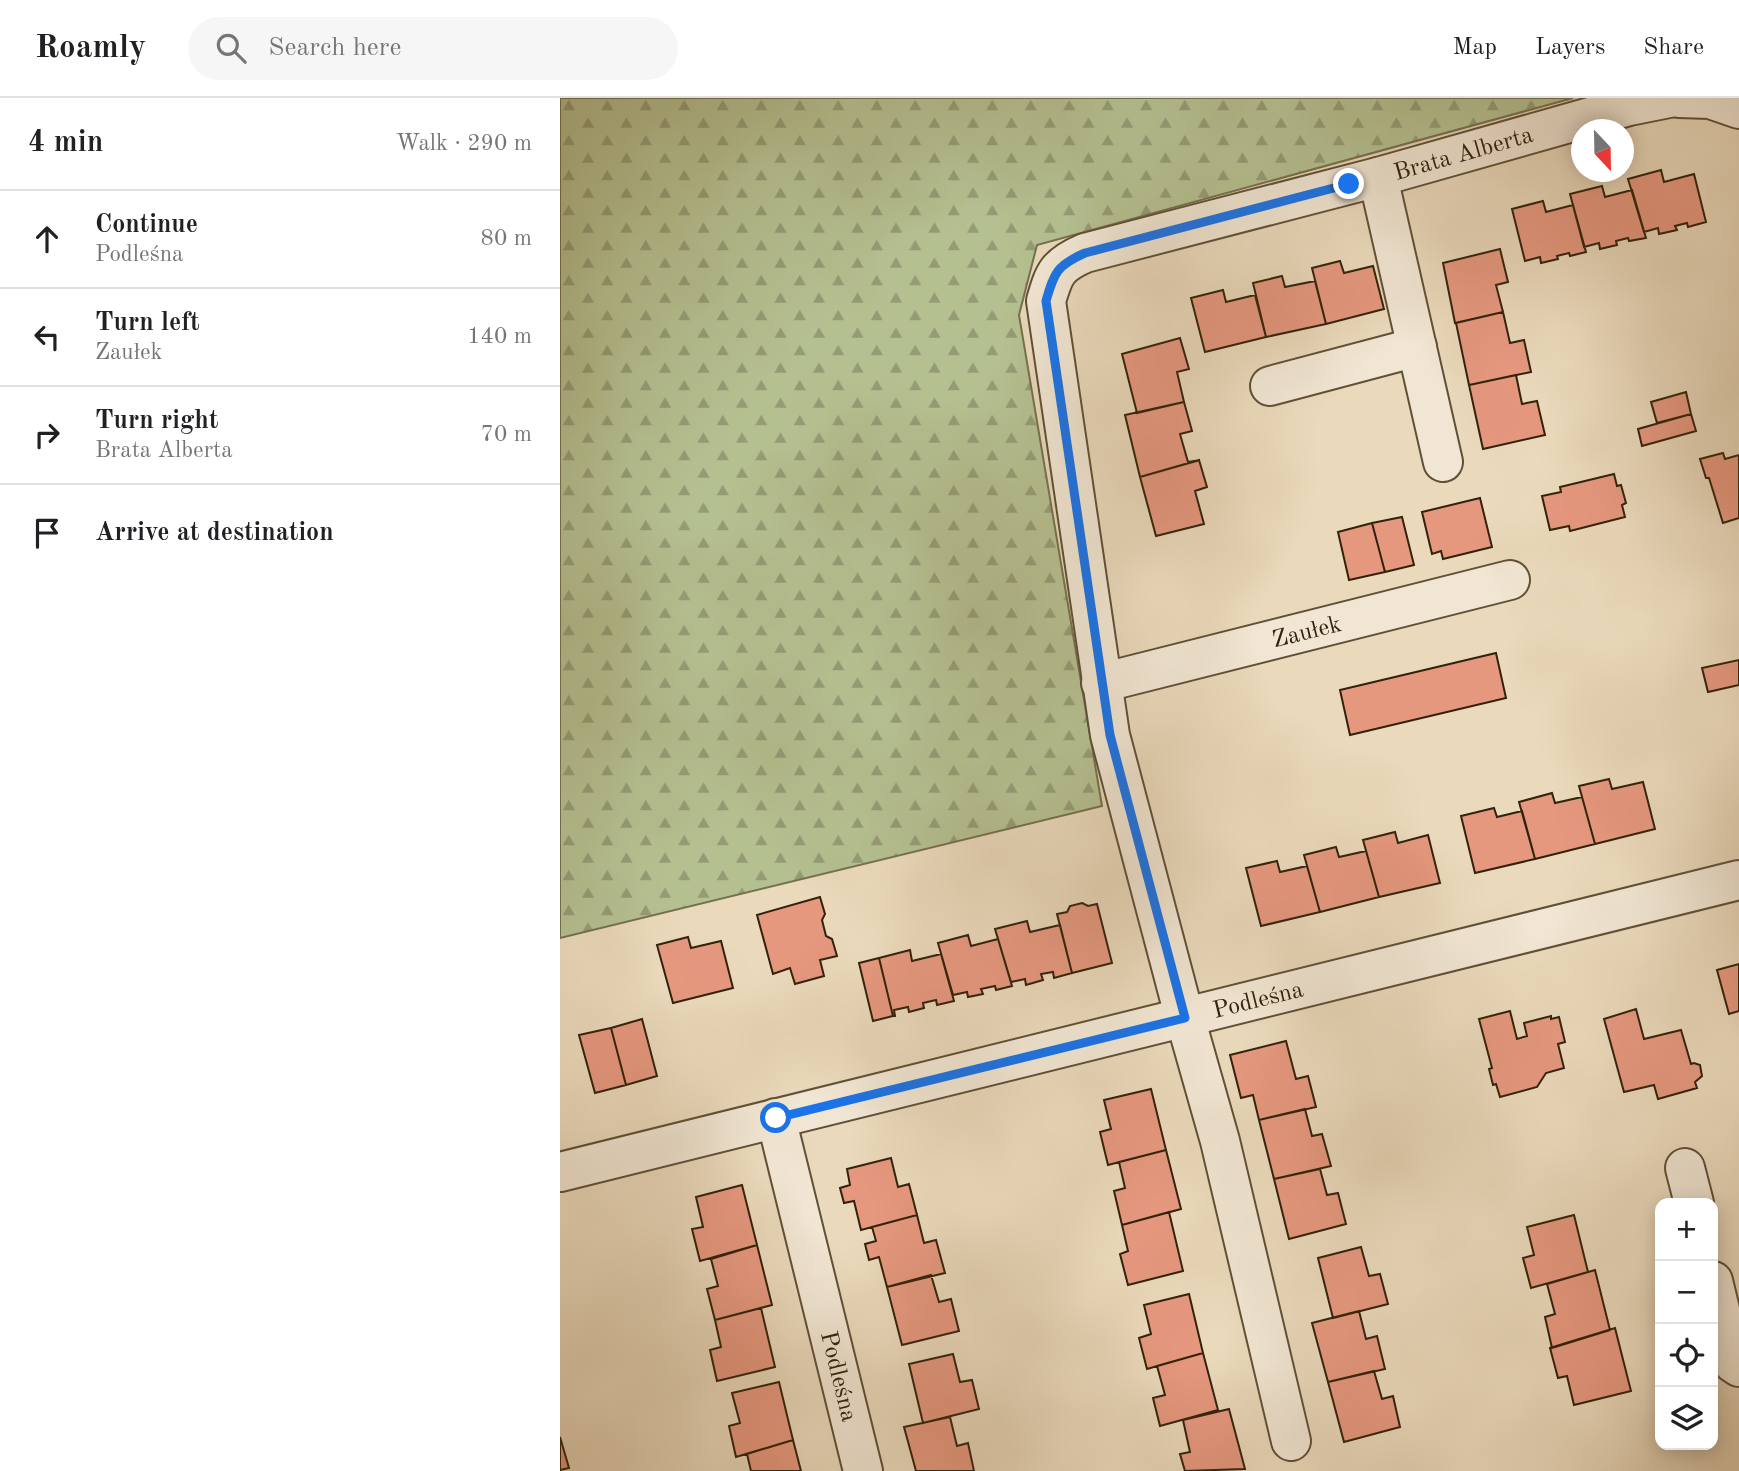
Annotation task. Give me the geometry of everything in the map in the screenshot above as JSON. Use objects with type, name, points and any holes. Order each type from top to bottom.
[{"type":"street","name":"Brata Alberta","points":[[1101,683],[1046,301],[1065,261],[1085,253],[1378,177],[1629,106],[1670,98]]},
{"type":"street","points":[[1679,98],[1710,99],[1739,110]]},
{"type":"street","points":[[1378,177],[1443,462]]},
{"type":"street","points":[[1270,386],[1417,347]]},
{"type":"street","name":"Zaułek","points":[[1101,683],[1510,580]]},
{"type":"street","points":[[1101,683],[1110,735],[1220,1141],[1292,1441]]},
{"type":"street","name":"Podleśna","points":[[560,1172],[1739,880]]},
{"type":"street","name":"Podleśna","points":[[776,1118],[863,1471]]},
{"type":"street","points":[[1718,1302],[1733,1363],[1739,1367]]},
{"type":"green space","points":[[560,98],[1573,98],[1037,245],[1019,315],[1102,806],[560,938]]},
{"type":"building","points":[[1661,170],[1664,182],[1694,174],[1706,222],[1688,227],[1687,223],[1675,226],[1677,230],[1659,234],[1658,228],[1644,232],[1629,182],[1634,182],[1634,177]]},
{"type":"building","points":[[1602,186],[1605,197],[1632,190],[1646,238],[1629,241],[1628,238],[1616,241],[1617,245],[1600,249],[1599,243],[1584,247],[1570,194]]},
{"type":"building","points":[[1543,201],[1546,212],[1573,205],[1586,252],[1570,256],[1569,253],[1541,263],[1540,257],[1525,261],[1512,209]]},
{"type":"building","points":[[1500,249],[1508,282],[1496,285],[1503,312],[1455,323],[1443,263]]},
{"type":"building","points":[[1340,261],[1344,273],[1373,266],[1384,309],[1326,324],[1312,268]]},
{"type":"building","points":[[1282,276],[1285,287],[1315,281],[1326,324],[1266,337],[1253,283]]},
{"type":"building","points":[[1223,290],[1226,302],[1255,295],[1266,337],[1205,352],[1191,298]]},
{"type":"building","points":[[1503,312],[1510,343],[1524,340],[1531,372],[1469,385],[1456,323]]},
{"type":"building","points":[[1180,338],[1189,369],[1177,372],[1184,402],[1137,413],[1122,354]]},
{"type":"building","points":[[1516,375],[1522,404],[1537,401],[1545,435],[1483,449],[1469,385]]},
{"type":"building","points":[[1686,392],[1691,414],[1657,423],[1651,402]]},
{"type":"building","points":[[1184,402],[1192,431],[1180,434],[1188,462],[1200,460],[1140,477],[1125,415]]},
{"type":"building","points":[[1691,414],[1696,431],[1642,446],[1638,429]]},
{"type":"building","points":[[1723,453],[1725,459],[1739,455],[1739,518],[1723,523],[1700,459]]},
{"type":"building","points":[[1199,460],[1207,487],[1195,491],[1204,524],[1156,536],[1140,477]]},
{"type":"building","points":[[1614,474],[1617,486],[1621,485],[1626,503],[1622,505],[1625,517],[1570,531],[1569,526],[1550,530],[1542,496],[1561,492],[1560,487]]},
{"type":"building","points":[[1480,498],[1492,547],[1443,559],[1441,551],[1432,554],[1422,512]]},
{"type":"building","points":[[1402,517],[1414,565],[1385,572],[1372,523]]},
{"type":"building","points":[[1372,523],[1385,572],[1349,580],[1338,532]]},
{"type":"building","points":[[1496,653],[1506,698],[1350,735],[1340,690]]},
{"type":"building","points":[[1739,660],[1739,685],[1708,692],[1702,668]]},
{"type":"building","points":[[1609,779],[1612,789],[1643,782],[1655,829],[1595,844],[1579,786]]},
{"type":"building","points":[[1552,793],[1555,803],[1582,797],[1595,844],[1535,859],[1519,802]]},
{"type":"building","points":[[1494,808],[1497,817],[1522,811],[1535,859],[1475,873],[1461,816]]},
{"type":"building","points":[[1395,832],[1398,843],[1428,835],[1440,883],[1379,897],[1363,840]]},
{"type":"building","points":[[1336,847],[1339,857],[1366,851],[1379,897],[1320,912],[1304,855]]},
{"type":"building","points":[[1277,861],[1280,872],[1307,866],[1320,912],[1261,926],[1246,868]]},
{"type":"building","points":[[820,897],[825,914],[822,920],[826,936],[832,939],[837,956],[820,960],[824,976],[795,984],[790,968],[773,974],[757,915]]},
{"type":"building","points":[[1082,903],[1088,906],[1097,904],[1112,963],[1072,973],[1057,914],[1067,912],[1070,906]]},
{"type":"building","points":[[1027,921],[1030,932],[1060,925],[1072,973],[1054,978],[1053,972],[1041,974],[1043,980],[1026,985],[1025,979],[1011,982],[995,929]]},
{"type":"building","points":[[968,935],[971,946],[998,939],[1012,986],[996,990],[995,986],[981,989],[983,994],[968,997],[967,992],[953,995],[938,943]]},
{"type":"building","points":[[688,937],[691,948],[721,941],[733,988],[673,1003],[657,945]]},
{"type":"building","points":[[910,950],[912,961],[941,954],[954,1001],[937,1005],[936,1000],[923,1003],[924,1008],[909,1012],[908,1007],[894,1010],[893,1016],[879,958]]},
{"type":"building","points":[[879,958],[893,1016],[873,1021],[859,963]]},
{"type":"building","points":[[1739,964],[1739,1011],[1729,1014],[1717,970]]},
{"type":"building","points":[[1636,1009],[1644,1039],[1681,1030],[1691,1064],[1700,1065],[1702,1076],[1695,1082],[1697,1088],[1658,1099],[1654,1085],[1624,1092],[1604,1019]]},
{"type":"building","points":[[1510,1011],[1517,1039],[1527,1036],[1524,1023],[1551,1016],[1551,1019],[1559,1017],[1565,1042],[1558,1044],[1564,1068],[1546,1073],[1537,1087],[1500,1097],[1496,1084],[1493,1085],[1489,1069],[1492,1068],[1479,1019]]},
{"type":"building","points":[[642,1019],[657,1076],[626,1085],[611,1028]]},
{"type":"building","points":[[611,1028],[626,1085],[595,1093],[579,1035]]},
{"type":"building","points":[[1286,1041],[1296,1079],[1308,1076],[1316,1107],[1259,1120],[1253,1095],[1241,1098],[1230,1055]]},
{"type":"building","points":[[1151,1089],[1166,1150],[1108,1165],[1100,1132],[1111,1129],[1104,1100]]},
{"type":"building","points":[[1305,1109],[1312,1136],[1322,1134],[1331,1166],[1274,1179],[1259,1120]]},
{"type":"building","points":[[1166,1150],[1181,1209],[1122,1225],[1114,1191],[1125,1188],[1119,1162]]},
{"type":"building","points":[[891,1158],[898,1187],[909,1184],[917,1215],[861,1230],[854,1201],[844,1203],[840,1188],[850,1185],[847,1169]]},
{"type":"building","points":[[1320,1169],[1327,1195],[1338,1193],[1346,1224],[1289,1239],[1274,1179]]},
{"type":"building","points":[[742,1185],[757,1245],[700,1261],[692,1229],[703,1227],[696,1197]]},
{"type":"building","points":[[1169,1212],[1183,1271],[1128,1285],[1120,1254],[1128,1251],[1122,1225]]},
{"type":"building","points":[[917,1215],[924,1243],[936,1240],[945,1273],[887,1287],[879,1257],[869,1260],[865,1244],[876,1241],[872,1227]]},
{"type":"building","points":[[1574,1215],[1588,1272],[1531,1288],[1523,1258],[1534,1255],[1527,1227]]},
{"type":"building","points":[[757,1245],[772,1305],[715,1320],[707,1289],[718,1286],[711,1259]]},
{"type":"building","points":[[1361,1247],[1369,1276],[1380,1274],[1388,1304],[1333,1318],[1318,1258]]},
{"type":"building","points":[[1595,1270],[1610,1330],[1552,1348],[1545,1317],[1555,1314],[1547,1284]]},
{"type":"building","points":[[931,1275],[939,1302],[951,1299],[959,1331],[902,1345],[887,1287]]},
{"type":"building","points":[[1189,1294],[1203,1353],[1147,1369],[1139,1338],[1151,1334],[1144,1305]]},
{"type":"building","points":[[761,1308],[775,1367],[717,1381],[710,1350],[721,1347],[715,1320]]},
{"type":"building","points":[[1359,1311],[1366,1339],[1377,1336],[1385,1369],[1328,1382],[1312,1323]]},
{"type":"building","points":[[1615,1328],[1631,1391],[1574,1405],[1567,1376],[1558,1378],[1550,1348]]},
{"type":"building","points":[[1203,1353],[1218,1410],[1160,1426],[1153,1398],[1165,1395],[1157,1366]]},
{"type":"building","points":[[953,1354],[960,1382],[972,1380],[979,1409],[923,1423],[909,1364]]},
{"type":"building","points":[[1374,1371],[1382,1399],[1393,1396],[1400,1427],[1344,1442],[1328,1382]]},
{"type":"building","points":[[779,1382],[793,1440],[736,1457],[729,1426],[740,1423],[732,1393]]},
{"type":"building","points":[[1229,1409],[1245,1469],[1185,1471],[1180,1454],[1190,1452],[1183,1420]]},
{"type":"building","points":[[950,1417],[957,1446],[968,1443],[974,1471],[916,1471],[904,1427]]},
{"type":"building","points":[[560,1437],[569,1468],[560,1470]]},
{"type":"building","points":[[793,1440],[801,1471],[751,1471],[747,1454]]},
{"type":"route","points":[[776,1118],[1185,1018],[1110,735],[1046,301],[1053,278],[1065,261],[1085,253],[1349,184]]}]
